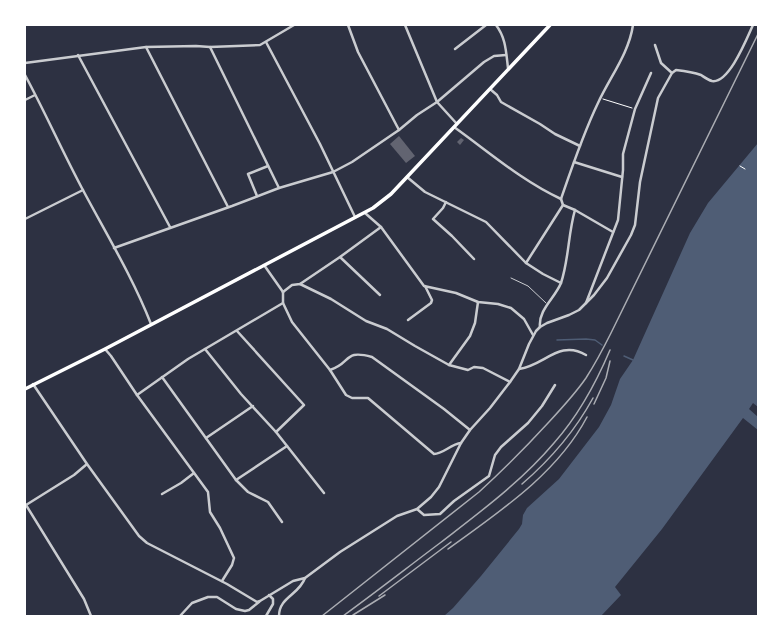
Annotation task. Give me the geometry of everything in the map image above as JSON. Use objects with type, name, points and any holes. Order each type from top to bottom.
[{"type":"main road","points":[[25,389],[105,349],[365,213],[391,194],[550,25]]},
{"type":"street","points":[[25,63],[146,47],[260,45],[294,25]]},
{"type":"street","points":[[348,25],[358,52],[399,130]]},
{"type":"street","points":[[405,25],[437,102],[457,124]]},
{"type":"street","points":[[455,49],[486,25]]},
{"type":"street","points":[[496,25],[502,34],[505,43],[508,68]]},
{"type":"street","points":[[560,199],[580,146],[601,98],[627,48],[632,34],[633,25]]},
{"type":"street","points":[[180,616],[192,603],[208,596],[217,597],[236,609],[245,611],[249,610],[258,601],[293,581],[305,578],[340,552],[397,516],[417,509],[431,497],[439,486],[461,443],[470,430],[490,408],[519,369],[533,335],[540,327],[569,315],[585,305],[607,278],[635,225],[640,182],[658,98],[672,73],[676,70],[687,71],[712,81],[719,81],[726,75],[737,58],[753,25]]},
{"type":"street","points":[[266,42],[334,172],[355,218]]},
{"type":"street","points":[[656,45],[661,63],[672,73]]},
{"type":"street","points":[[146,47],[228,207]]},
{"type":"street","points":[[210,47],[279,188]]},
{"type":"street","points":[[78,55],[170,227]]},
{"type":"street","points":[[114,248],[279,188],[334,172],[352,162],[399,130],[417,115],[437,102],[484,62],[494,56],[506,55]]},
{"type":"street","points":[[585,305],[618,215],[622,177],[622,154],[636,109],[651,73]]},
{"type":"street","points":[[25,75],[143,304],[151,324]]},
{"type":"street","points":[[490,89],[494,91],[501,102],[555,134],[580,146]]},
{"type":"street","points":[[25,100],[35,95]]},
{"type":"street","points":[[454,127],[528,181],[560,199],[563,205],[575,210],[613,232]]},
{"type":"street","points":[[574,162],[622,177]]},
{"type":"street","points":[[257,196],[248,174],[268,166]]},
{"type":"street","points":[[407,177],[425,192],[486,222],[526,262],[543,274],[561,283]]},
{"type":"street","points":[[25,218],[83,190]]},
{"type":"street","points":[[446,202],[443,208],[433,219],[474,259]]},
{"type":"street","points":[[526,262],[563,205]]},
{"type":"street","points":[[540,327],[541,315],[561,283],[566,262],[569,233],[575,210]]},
{"type":"street","points":[[365,213],[381,227],[424,286],[432,300],[431,303],[408,320]]},
{"type":"street","points":[[284,292],[292,285],[300,284],[381,227]]},
{"type":"street","points":[[340,257],[380,295]]},
{"type":"street","points":[[264,265],[284,292],[283,302],[292,322],[330,370],[346,395],[352,398],[368,398],[434,454],[438,454],[455,443],[461,443]]},
{"type":"street","points":[[300,284],[331,299],[366,321],[387,329],[449,365],[468,370],[474,367],[484,368],[510,382]]},
{"type":"street","points":[[424,286],[456,293],[478,302],[498,304],[511,308],[524,319],[533,335]]},
{"type":"street","points":[[137,395],[205,348],[283,302]]},
{"type":"street","points":[[449,365],[470,336],[476,323],[478,302]]},
{"type":"street","points":[[236,331],[304,405],[276,432]]},
{"type":"street","points":[[205,348],[241,394],[276,432],[324,493]]},
{"type":"street","points":[[105,349],[208,492],[210,512],[220,528],[234,558],[232,565],[222,581]]},
{"type":"street","points":[[519,369],[532,366],[558,351],[574,350],[586,354]]},
{"type":"street","points":[[330,370],[335,369],[352,354],[372,357],[444,409],[470,430]]},
{"type":"street","points":[[162,377],[236,480],[248,492],[268,502],[282,522]]},
{"type":"street","points":[[33,384],[87,464],[139,536],[147,543],[258,601]]},
{"type":"street","points":[[417,509],[424,515],[440,514],[454,501],[489,476],[495,454],[528,423],[542,406],[555,385]]},
{"type":"street","points":[[206,438],[253,406]]},
{"type":"street","points":[[236,480],[287,446]]},
{"type":"street","points":[[87,464],[74,475],[26,505],[84,599],[91,616]]},
{"type":"street","points":[[162,494],[182,483],[194,473]]},
{"type":"street","points":[[279,616],[279,608],[283,601],[300,588],[305,578]]},
{"type":"street","points":[[266,616],[273,604],[273,599],[269,595]]},
{"type":"lane","points":[[511,278],[528,286],[548,305]]},
{"type":"path","points":[[601,98],[636,109]]},
{"type":"path","points":[[740,166],[745,169]]},
{"type":"water","points":[[758,143],[758,407],[753,403],[749,409],[758,417],[758,430],[743,418],[662,529],[615,587],[621,595],[601,616],[444,616],[481,576],[519,529],[522,524],[523,515],[527,508],[559,479],[599,427],[611,405],[620,379],[633,360],[690,233],[708,203]]},
{"type":"building","points":[[399,136],[415,156],[406,163],[390,144]]},
{"type":"building","points":[[461,138],[464,140],[460,145],[457,142]]},
{"type":"waterway","points":[[557,340],[586,339],[595,340],[602,345]]},
{"type":"waterway","points":[[624,356],[633,360]]},
{"type":"railway","points":[[322,616],[479,492],[531,441],[573,396],[582,384],[596,362],[611,333],[758,34]]},
{"type":"railway","points":[[343,616],[470,520],[528,471],[563,433],[571,422],[599,375],[610,350]]},
{"type":"railway","points":[[594,404],[606,378],[610,361]]},
{"type":"railway","points":[[522,484],[543,465],[562,444],[593,398]]},
{"type":"railway","points":[[448,549],[487,521],[543,474],[575,438],[587,417]]},
{"type":"railway","points":[[379,596],[451,542]]},
{"type":"railway","points":[[353,615],[385,595]]}]
